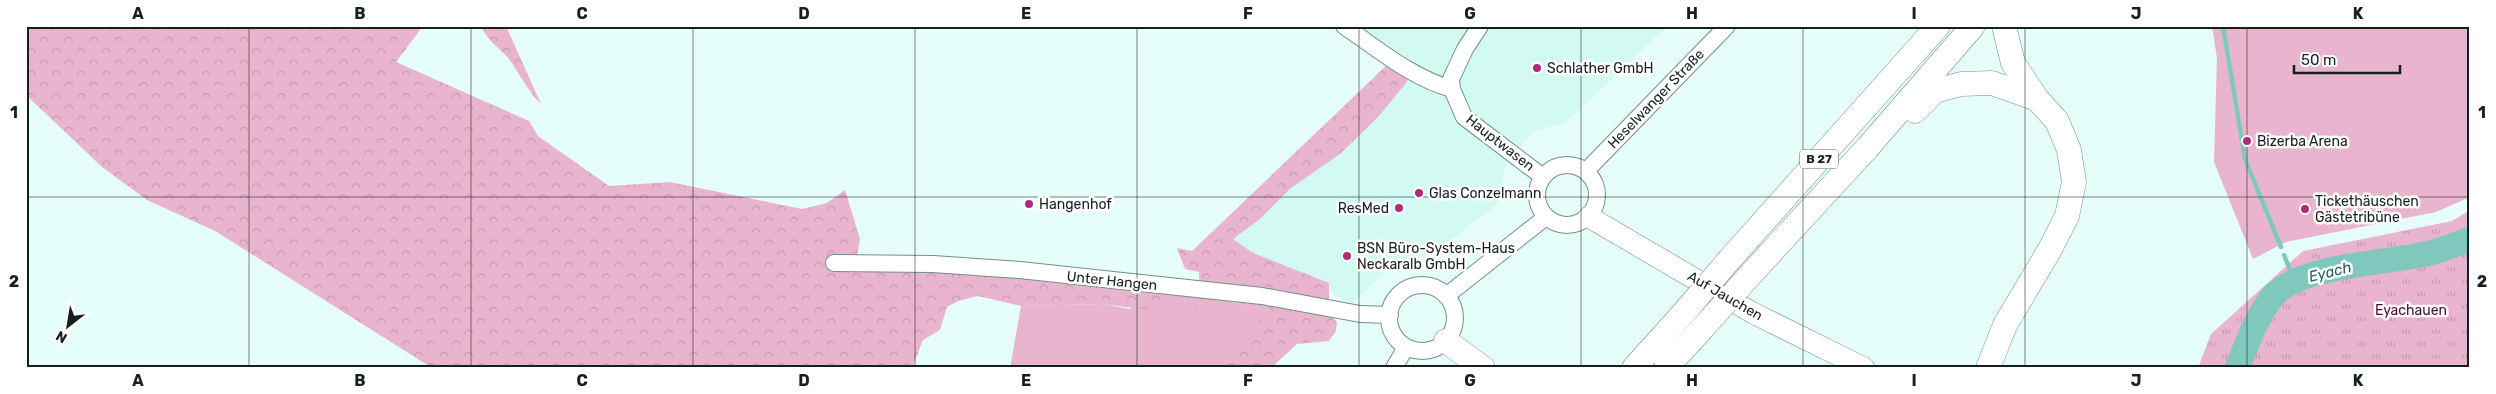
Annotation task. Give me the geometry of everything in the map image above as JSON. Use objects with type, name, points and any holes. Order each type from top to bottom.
[{"type":"highway","name":"B 27","points":[[1634,368],[1938,26]]},
{"type":"highway","name":"B 27","points":[[1666,368],[1868,147],[1973,26]]},
{"type":"highway","points":[[1988,368],[2005,325],[2049,251],[2067,216],[2074,182],[2069,150],[2063,135],[2056,121],[2037,99],[2013,63],[2004,26]]},
{"type":"highway","points":[[1868,147],[1896,129],[1935,91],[1952,86],[1992,83],[2037,99]]},
{"type":"highway","points":[[1998,368],[2005,325]]},
{"type":"highway","points":[[1620,368],[1633,355],[1658,340]]},
{"type":"highway","points":[[1446,342],[1483,368]]},
{"type":"main road","name":"Auf Jauchen","points":[[1590,217],[1753,313],[1864,368]]},
{"type":"street","points":[[1344,26],[1414,73],[1435,84],[1452,88],[1451,80],[1465,49],[1480,26]]},
{"type":"street","name":"Heselwanger Straße","points":[[1586,171],[1727,26]]},
{"type":"street","name":"Hauptwasen","points":[[1452,88],[1464,117],[1543,176]]},
{"type":"street","points":[[1565,164],[1577,166],[1586,171],[1594,180],[1598,192],[1597,205],[1590,217],[1580,223],[1568,226],[1556,224],[1546,217],[1540,209],[1537,199],[1538,188],[1543,176],[1554,168],[1565,164]]},
{"type":"street","points":[[1446,296],[1546,217]]},
{"type":"street","name":"Unter Hangen","points":[[834,264],[923,264],[1020,270],[1262,296],[1360,314],[1390,315]]},
{"type":"street","points":[[1427,286],[1438,289],[1446,296],[1455,314],[1452,333],[1446,342],[1437,348],[1427,351],[1406,347],[1393,334],[1390,315],[1398,296],[1412,288],[1427,286]]},
{"type":"street","points":[[1394,368],[1406,347]]},
{"type":"shaded area","points":[[1358,26],[1667,26],[1565,123],[1533,131],[1506,164],[1498,204],[1436,251],[1393,264],[1352,304],[1333,295],[1329,283],[1253,253],[1232,239],[1260,219],[1291,188],[1340,154],[1378,117],[1407,82],[1408,71],[1414,62]]},
{"type":"green space","points":[[26,26],[423,26],[396,62],[529,121],[538,136],[609,186],[670,182],[802,209],[827,203],[845,190],[860,239],[857,257],[1169,289],[1154,311],[1103,304],[1021,306],[978,296],[958,301],[947,307],[940,330],[923,340],[912,368],[432,368],[215,231],[147,200],[102,167],[26,95]]},
{"type":"green space","points":[[481,26],[506,26],[541,104],[509,59],[490,40]]},
{"type":"green space","points":[[2212,26],[2470,26],[2470,197],[2436,212],[2286,242],[2253,259],[2214,162],[2217,58]]},
{"type":"green space","points":[[1388,64],[1408,71],[1407,82],[1378,117],[1340,154],[1291,188],[1260,219],[1233,239],[1253,253],[1329,283],[1329,315],[1337,322],[1336,331],[1329,341],[1297,344],[1271,368],[1224,368],[1240,349],[1270,305],[1245,305],[1215,298],[1207,314],[1196,309],[1200,295],[1199,272],[1185,269],[1177,248],[1192,251]]},
{"type":"green space","name":"Eyachauen","points":[[2470,210],[2470,368],[2198,368],[2211,334],[2303,251],[2452,221]]},
{"type":"green space","points":[[1169,289],[1200,291],[1207,314],[1214,298],[1245,305],[1271,304],[1240,350],[1224,368],[1010,368],[1021,306],[1103,304],[1130,309]]},
{"type":"waterway","points":[[2223,26],[2245,159],[2281,247]]},
{"type":"waterway","name":"Eyach","points":[[2237,368],[2252,331],[2267,304],[2273,296],[2286,286],[2323,271],[2426,254],[2470,239]]},
{"type":"waterway","points":[[2284,255],[2295,282]]},
{"type":"place","name":"Schlather GmbH","points":[[1537,68]]},
{"type":"place","name":"Bizerba Arena","points":[[2247,141]]},
{"type":"place","name":"Glas Conzelmann","points":[[1419,193]]},
{"type":"place","name":"Hangenhof","points":[[1029,204]]},
{"type":"place","name":"ResMed","points":[[1399,208]]},
{"type":"place","name":"Tickethäuschen Gästetribüne","points":[[2305,209]]},
{"type":"place","name":"BSN Büro-System-Haus Neckaralb GmbH","points":[[1347,256]]}]
